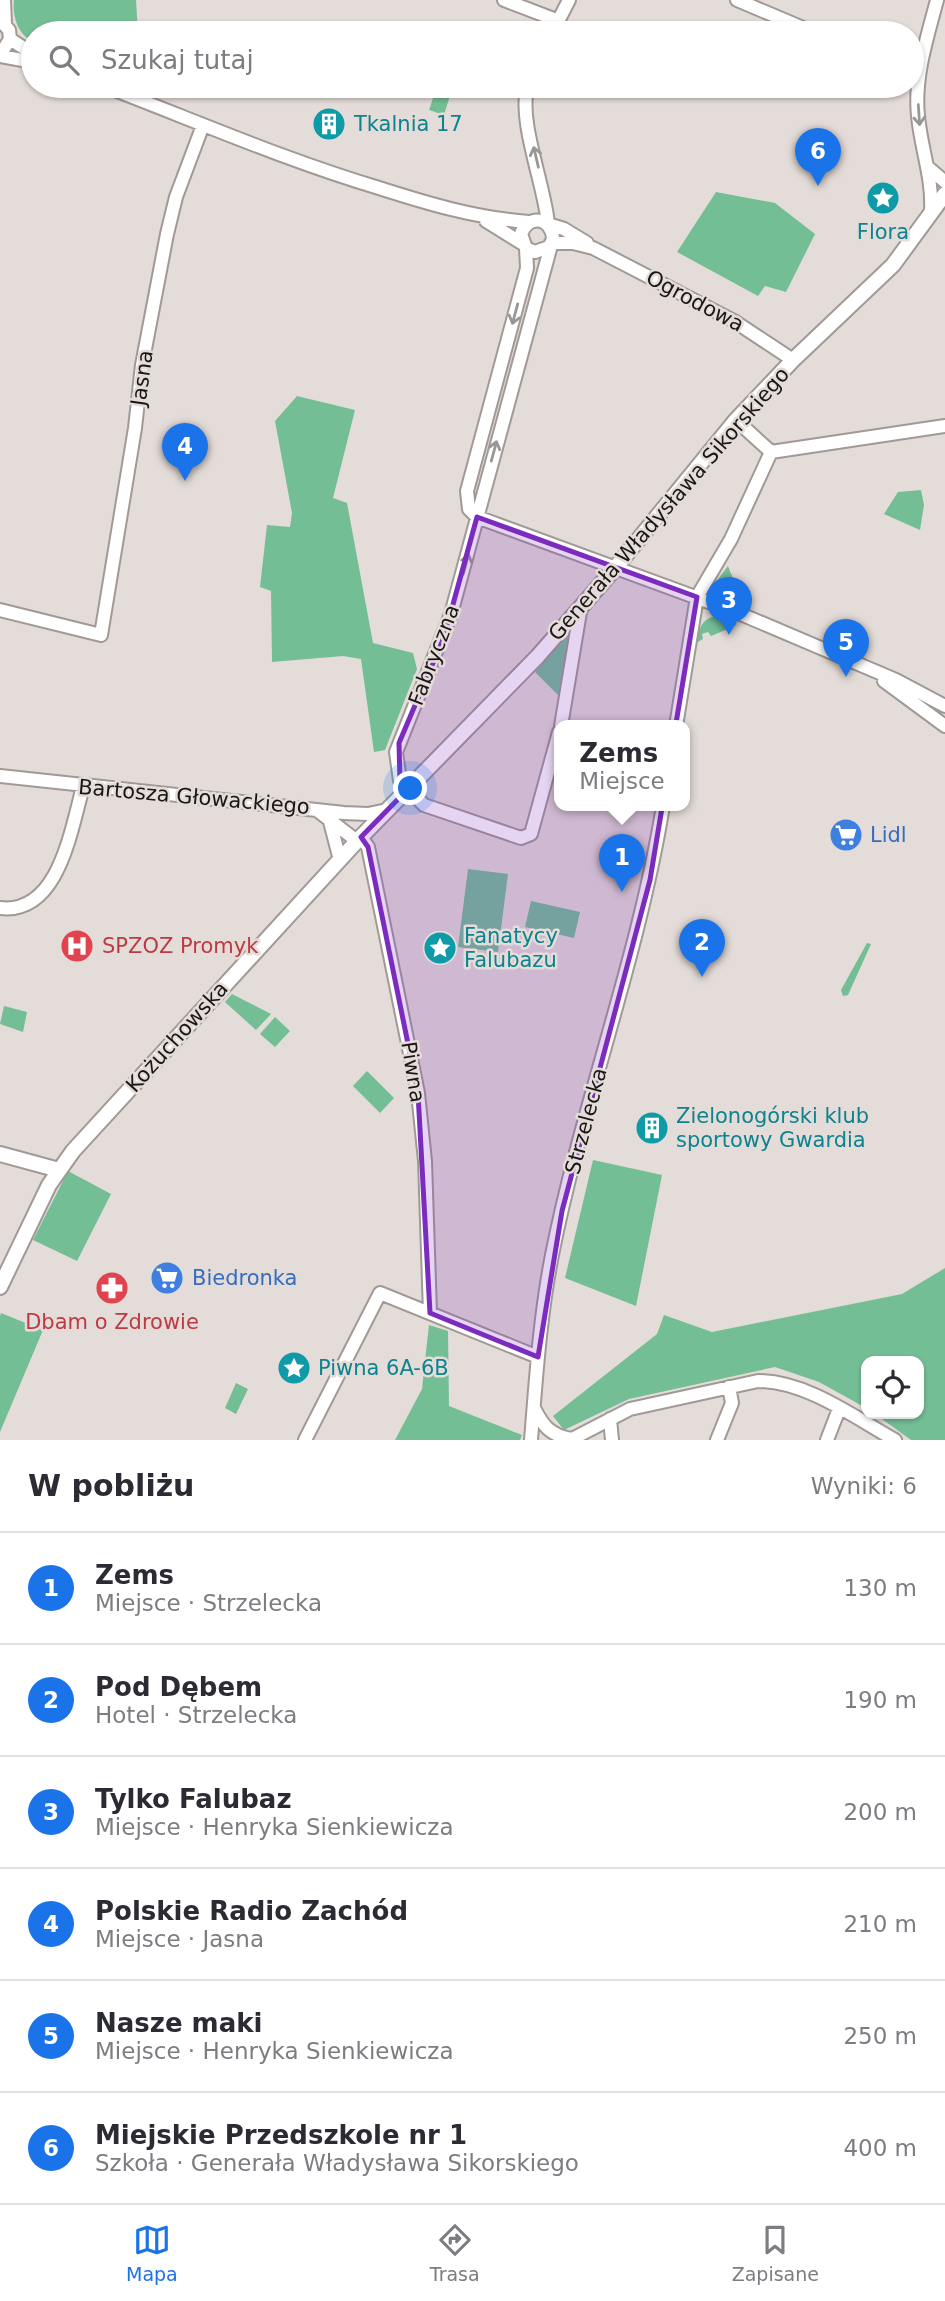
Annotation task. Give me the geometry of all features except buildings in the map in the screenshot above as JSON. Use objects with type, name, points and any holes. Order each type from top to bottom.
[{"type":"main road","name":"Generała Władysława Sikorskiego","points":[[387,810],[509,687],[616,567],[736,420],[793,359],[893,265],[945,194]]},
{"type":"main road","name":"Kożuchowska","points":[[0,1287],[59,1170],[387,810]]},
{"type":"main road","points":[[0,1154],[59,1170]]},
{"type":"main road","points":[[23,1159],[40,1177],[46,1192]]},
{"type":"street","points":[[4,0],[2,22],[10,39],[21,46]]},
{"type":"street","points":[[504,0],[559,21],[569,0]]},
{"type":"street","points":[[737,0],[787,21]]},
{"type":"street","points":[[924,40],[937,0]]},
{"type":"street","points":[[10,39],[0,56],[21,60]]},
{"type":"street","points":[[134,98],[284,158],[480,217],[506,230],[535,252],[550,245],[553,233],[548,224],[546,203],[525,111],[527,98]]},
{"type":"street","points":[[917,98],[918,115],[930,169],[930,212]]},
{"type":"street","name":"Jasna","points":[[0,610],[101,635],[135,428],[142,365],[167,234],[176,197],[203,125]]},
{"type":"street","points":[[930,169],[945,182]]},
{"type":"street","points":[[480,217],[529,222],[539,220],[548,224]]},
{"type":"street","points":[[529,222],[522,229],[527,268],[467,491],[469,509],[477,517],[697,597],[870,670],[945,706]]},
{"type":"street","name":"Ogrodowa","points":[[548,224],[564,229],[593,248],[734,321],[793,359]]},
{"type":"street","name":"Ogrodowa","points":[[550,245],[573,243],[593,248]]},
{"type":"street","name":"Fabryczna","points":[[408,789],[400,781],[396,752],[444,637],[550,245]]},
{"type":"street","points":[[736,420],[771,452]]},
{"type":"street","points":[[771,452],[945,426]]},
{"type":"street","points":[[677,720],[697,597],[734,532],[771,452]]},
{"type":"street","points":[[562,720],[581,606]]},
{"type":"street","points":[[870,670],[945,726]]},
{"type":"street","points":[[408,789],[424,805],[521,838],[531,834],[554,750]]},
{"type":"street","name":"Bartosza Głowackiego","points":[[0,776],[344,813],[368,814],[387,810]]},
{"type":"street","points":[[0,908],[21,907],[43,893],[58,867],[83,786]]},
{"type":"street","points":[[315,808],[361,837]]},
{"type":"street","name":"Strzelecka","points":[[531,1440],[538,1357],[552,1255],[643,908],[662,811]]},
{"type":"street","points":[[344,813],[361,837]]},
{"type":"street","points":[[329,817],[340,860]]},
{"type":"street","name":"Piwna","points":[[361,837],[368,847],[418,1093],[425,1161],[430,1313]]},
{"type":"street","points":[[305,1440],[380,1293],[538,1357]]},
{"type":"street","points":[[534,1407],[542,1424],[551,1433],[571,1439],[630,1409],[758,1381],[778,1382],[839,1409],[895,1440]]},
{"type":"street","points":[[717,1440],[732,1403],[729,1387]]},
{"type":"street","points":[[827,1440],[839,1409]]},
{"type":"street","points":[[610,1419],[612,1440]]},
{"type":"highlighted area","points":[[477,517],[697,597],[650,880],[562,1211],[538,1357],[430,1313],[418,1093],[368,847],[361,837],[408,789],[400,781],[399,743],[444,637]]},
{"type":"green space","points":[[14,0],[136,0],[137,21],[21,21],[21,32],[14,12]]},
{"type":"green space","points":[[433,98],[449,98],[444,115],[429,110]]},
{"type":"green space","points":[[716,192],[775,203],[815,234],[786,292],[765,286],[758,296],[677,252]]},
{"type":"green space","points":[[297,396],[355,410],[333,498],[347,503],[373,643],[413,653],[417,669],[385,750],[374,752],[361,659],[343,656],[272,662],[271,591],[260,587],[267,525],[290,527],[292,513],[275,421]]},
{"type":"green space","points":[[921,490],[924,505],[920,530],[884,514],[898,492]]},
{"type":"green space","points":[[728,566],[743,604],[717,589],[716,582]]},
{"type":"green space","points":[[719,616],[736,624],[735,626],[711,636],[708,632],[702,634],[703,639],[696,643],[702,624]]},
{"type":"green space","points":[[567,636],[571,636],[559,696],[535,672]]},
{"type":"green space","points":[[468,869],[508,874],[498,952],[458,947]]},
{"type":"green space","points":[[531,901],[580,912],[574,938],[525,927]]},
{"type":"green space","points":[[867,943],[871,944],[848,995],[843,996],[841,990]]},
{"type":"green space","points":[[232,994],[271,1014],[256,1030],[225,1002]]},
{"type":"green space","points":[[4,1006],[27,1012],[23,1032],[0,1024]]},
{"type":"green space","points":[[275,1017],[290,1031],[275,1047],[260,1034]]},
{"type":"green space","points":[[367,1071],[394,1098],[380,1113],[353,1086]]},
{"type":"green space","points":[[593,1160],[662,1175],[636,1306],[565,1278]]},
{"type":"green space","points":[[68,1171],[111,1194],[77,1261],[33,1240]]},
{"type":"green space","points":[[945,1268],[945,1440],[911,1440],[882,1419],[924,1419],[924,1356],[861,1356],[861,1405],[819,1382],[775,1367],[629,1399],[564,1430],[553,1416],[657,1334],[664,1315],[712,1332],[902,1294]]},
{"type":"green space","points":[[1,1313],[43,1330],[0,1432],[0,1316]]},
{"type":"green space","points":[[429,1325],[448,1331],[449,1406],[522,1435],[520,1440],[395,1440],[422,1389]]},
{"type":"green space","points":[[236,1383],[248,1389],[236,1414],[225,1408]]},
{"type":"place","name":"Tkalnia 17","points":[[329,124]]},
{"type":"place","name":"Miejskie Przedszkole nr 1","points":[[818,186]]},
{"type":"place","name":"Flora","points":[[883,198]]},
{"type":"place","name":"Polskie Radio Zachód","points":[[185,481]]},
{"type":"place","name":"Tylko Falubaz","points":[[729,635]]},
{"type":"place","name":"Nasze maki","points":[[846,677]]},
{"type":"place","name":"Lidl","points":[[846,835]]},
{"type":"place","name":"Zems","points":[[622,892]]},
{"type":"place","name":"SPZOZ Promyk","points":[[77,946]]},
{"type":"place","name":"Fanatycy Falubazu","points":[[440,948]]},
{"type":"place","name":"Pod Dębem","points":[[702,977]]},
{"type":"place","name":"Zielonogórski klub sportowy Gwardia","points":[[652,1128]]},
{"type":"place","name":"Biedronka","points":[[167,1278]]},
{"type":"place","name":"Dbam o Zdrowie","points":[[112,1288]]},
{"type":"place","name":"Piwna 6A-6B","points":[[294,1368]]}]
